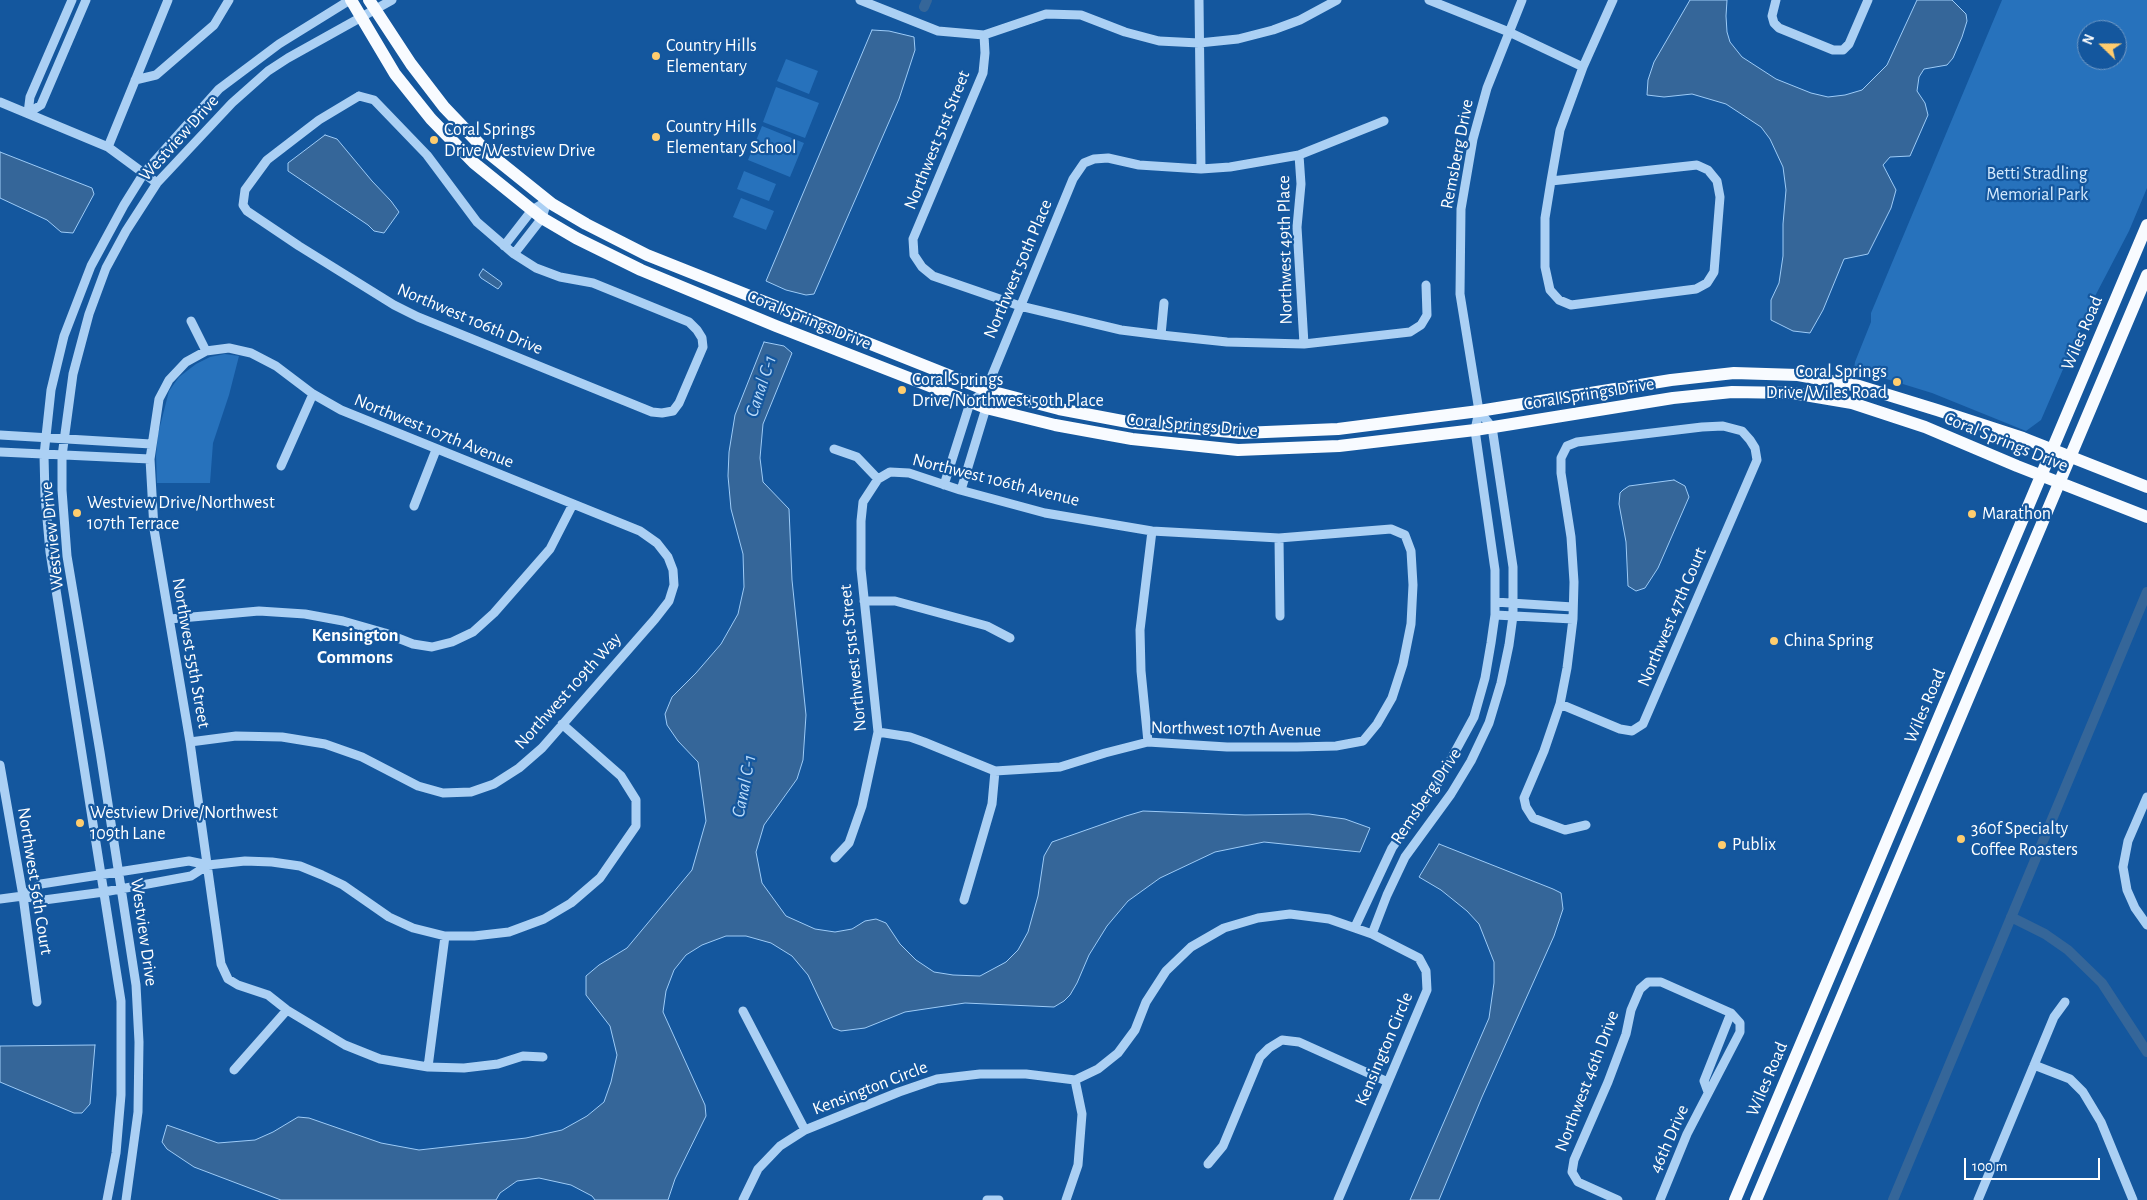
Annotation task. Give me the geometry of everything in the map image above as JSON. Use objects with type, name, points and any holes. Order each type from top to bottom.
[{"type":"main road","name":"Coral Springs Drive","points":[[350,0],[395,74],[431,119],[474,163],[542,218],[576,238],[641,270],[986,408],[1055,425],[1132,438],[1238,450],[1339,446],[1475,430],[1673,398],[1732,392],[1794,393],[1852,403],[1925,427],[2147,517]]},
{"type":"main road","name":"Coral Springs Drive","points":[[372,5],[410,64],[444,107],[486,151],[547,201],[586,224],[647,255],[986,390],[1059,409],[1134,423],[1242,433],[1338,429],[1479,411],[1671,380],[1734,373],[1798,375],[1876,391],[1980,424],[2147,488]]},
{"type":"main road","name":"Wiles Road","points":[[1735,1200],[2147,225]]},
{"type":"main road","name":"Wiles Road","points":[[1756,1200],[2147,275]]},
{"type":"main road","points":[[1818,397],[1822,379]]},
{"type":"street","points":[[28,113],[30,97],[72,0]]},
{"type":"street","points":[[28,113],[41,105],[86,0]]},
{"type":"street","points":[[108,147],[168,0]]},
{"type":"street","points":[[135,80],[156,74],[214,25],[229,0]]},
{"type":"street","name":"Westview Drive","points":[[108,1200],[120,1117],[121,1001],[50,552],[45,496],[44,455],[51,390],[64,336],[91,266],[124,205],[144,173],[219,89],[279,44],[350,0]]},
{"type":"street","name":"Westview Drive","points":[[126,1200],[138,1112],[139,1042],[136,985],[67,556],[62,490],[62,456],[73,374],[80,343],[98,287],[126,231],[157,183],[232,103],[268,72],[288,58],[361,18],[372,5],[392,0]]},
{"type":"street","points":[[860,0],[938,31],[984,35],[1046,14],[1055,14],[1081,16],[1125,32],[1159,41],[1199,42],[1238,38],[1273,30],[1300,20],[1337,0]]},
{"type":"street","points":[[1199,0],[1201,169],[1230,168],[1299,155],[1384,122]]},
{"type":"street","points":[[1432,0],[1583,66]]},
{"type":"street","name":"Remsberg Drive","points":[[1355,927],[1392,848],[1438,783],[1474,717],[1484,678],[1495,615],[1496,570],[1475,430],[1479,411],[1460,294],[1461,209],[1475,130],[1487,88],[1522,0]]},
{"type":"street","points":[[1551,182],[1697,165],[1708,170],[1717,181],[1720,197],[1714,272],[1707,284],[1696,289],[1571,305],[1559,300],[1550,290],[1545,267],[1545,218],[1551,182],[1560,130],[1583,66],[1613,0]]},
{"type":"street","points":[[1776,0],[1772,16],[1774,23],[1779,28],[1833,50],[1843,50],[1849,44],[1868,0]]},
{"type":"street","name":"Northwest 51st Street","points":[[984,35],[986,53],[983,72],[913,239],[914,256],[922,268],[933,276],[1020,306]]},
{"type":"street","name":"Northwest 106th Drive","points":[[365,96],[374,100],[427,155],[478,222],[504,246],[536,268],[560,277],[592,284],[689,322],[702,338],[703,347],[679,403],[673,411],[652,412],[418,317],[394,305],[272,229],[247,211],[242,199],[251,180],[277,151],[352,98],[365,96]]},
{"type":"street","points":[[0,102],[108,147],[157,183]]},
{"type":"street","name":"Northwest 49th Place","points":[[1299,155],[1301,184],[1298,227],[1304,344]]},
{"type":"street","name":"Northwest 50th Place","points":[[961,490],[986,408],[986,390],[1073,179],[1084,163],[1094,159],[1108,158],[1139,164],[1201,169]]},
{"type":"street","points":[[504,246],[532,210],[547,201]]},
{"type":"street","points":[[514,254],[542,218],[547,201]]},
{"type":"street","points":[[1020,306],[1121,330],[1227,342],[1304,344],[1410,332],[1422,325],[1427,315],[1426,286]]},
{"type":"street","points":[[1161,335],[1164,303]]},
{"type":"street","points":[[191,321],[206,351]]},
{"type":"street","name":"Northwest 107th Avenue","points":[[206,351],[229,348],[251,353],[276,366],[313,394],[341,410],[640,531],[657,543],[668,557],[673,570]]},
{"type":"street","name":"Northwest 55th Street","points":[[206,351],[186,362],[169,380],[158,399],[150,459],[154,529],[190,742],[222,964],[228,978],[238,985],[268,995],[286,1010]]},
{"type":"street","name":"Northwest 50th Place","points":[[970,403],[986,390]]},
{"type":"street","points":[[281,466],[313,394]]},
{"type":"street","points":[[944,485],[970,403]]},
{"type":"street","name":"Remsberg Drive","points":[[1372,934],[1386,896],[1405,856],[1452,794],[1471,761],[1488,723],[1501,683],[1513,616],[1513,567],[1492,427],[1479,411]]},
{"type":"street","name":"Northwest 47th Court","points":[[1560,704],[1620,729],[1632,731],[1643,724],[1757,460],[1755,448],[1742,431],[1723,426],[1702,427],[1577,442],[1567,446],[1561,458],[1561,473],[1571,537],[1574,582],[1573,607]]},
{"type":"street","points":[[0,435],[151,444]]},
{"type":"street","points":[[834,449],[857,457],[878,479]]},
{"type":"street","points":[[414,506],[436,450]]},
{"type":"street","points":[[0,452],[150,459]]},
{"type":"street","name":"Northwest 106th Avenue","points":[[878,479],[890,472],[909,473],[944,485],[1045,513],[1152,531],[1279,538],[1391,530],[1405,535],[1411,551],[1413,585],[1411,624],[1403,664],[1392,698],[1378,724],[1363,742]]},
{"type":"street","name":"Northwest 51st Street","points":[[835,858],[848,843],[862,806],[878,732],[860,569],[863,502],[878,479]]},
{"type":"street","points":[[170,619],[259,611],[305,614],[342,621],[385,633],[413,644],[432,647],[452,642],[473,632],[494,613],[550,549],[573,504]]},
{"type":"street","points":[[1148,742],[1141,671],[1140,630],[1152,531]]},
{"type":"street","points":[[1279,538],[1280,616]]},
{"type":"street","name":"Northwest 109th Way","points":[[190,742],[236,736],[282,737],[325,744],[362,757],[418,786],[443,793],[471,792],[494,784],[519,768],[542,748],[655,619],[669,601],[674,585],[673,570]]},
{"type":"street","points":[[864,601],[895,601],[987,626],[1010,638]]},
{"type":"street","points":[[1495,602],[1573,607],[1573,619],[1560,704],[1544,751],[1524,798],[1526,807],[1533,818],[1566,830],[1586,825]]},
{"type":"street","points":[[1495,615],[1573,619]]},
{"type":"street","points":[[23,896],[41,884],[189,861],[208,865],[245,861],[300,866],[343,885],[389,917],[413,928],[445,936],[474,936],[509,932],[544,919],[571,902],[600,878],[636,826],[636,800],[621,776],[562,724]]},
{"type":"street","name":"Northwest 107th Avenue","points":[[878,732],[917,739],[995,771],[1060,767],[1148,742],[1227,747],[1297,747],[1336,746],[1363,742]]},
{"type":"street","name":"Northwest 56th Court","points":[[0,766],[1,782],[23,896],[37,1002]]},
{"type":"street","points":[[964,900],[992,804],[995,771]]},
{"type":"street","points":[[2147,797],[2128,841],[2123,875],[2135,908],[2147,925]]},
{"type":"street","points":[[0,899],[23,896],[44,900],[104,892],[191,876],[208,865]]},
{"type":"street","name":"Kensington Circle","points":[[743,1200],[758,1169],[780,1146],[805,1130],[899,1092],[936,1079],[980,1074],[1026,1074],[1075,1080],[1098,1069],[1118,1053],[1135,1030],[1146,1002],[1166,971],[1191,947],[1224,928],[1258,918],[1290,914],[1328,919],[1372,934],[1419,958],[1426,971],[1427,990],[1338,1200]]},
{"type":"street","points":[[428,1067],[445,936]]},
{"type":"street","name":"Northwest 46th Drive","points":[[1618,1200],[1578,1182],[1572,1172],[1574,1160],[1608,1082],[1626,1034],[1631,1010],[1640,988],[1648,982],[1661,982],[1731,1013]]},
{"type":"street","points":[[1978,1200],[2054,1018],[2065,1002]]},
{"type":"street","points":[[234,1070],[286,1010],[345,1045],[380,1059],[428,1067],[464,1068],[498,1064],[523,1056],[543,1057]]},
{"type":"street","points":[[743,1011],[805,1130]]},
{"type":"street","name":"46th Drive","points":[[1660,1200],[1687,1134],[1740,1032],[1740,1023],[1731,1013],[1704,1081],[1708,1092]]},
{"type":"street","points":[[1208,1164],[1223,1146],[1260,1057],[1269,1048],[1282,1040],[1299,1042],[1388,1082]]},
{"type":"street","points":[[2034,1064],[2070,1079],[2083,1092],[2101,1122],[2133,1200]]},
{"type":"street","points":[[1066,1200],[1078,1165],[1082,1114],[1075,1080]]},
{"type":"street","points":[[987,1200],[999,1200]]},
{"type":"green space","name":"Betti Stradling Memorial Park","points":[[2002,0],[2147,0],[2147,188],[2129,231],[2093,300],[2041,420],[2026,431],[1932,393],[1854,369],[1871,322],[1871,313]]},
{"type":"green space","points":[[786,59],[818,71],[809,94],[777,81]]},
{"type":"green space","points":[[776,87],[819,103],[805,138],[763,122]]},
{"type":"green space","points":[[762,126],[804,143],[790,177],[748,160]]},
{"type":"green space","points":[[744,171],[776,184],[769,201],[737,189]]},
{"type":"green space","points":[[741,198],[774,211],[766,230],[733,217]]},
{"type":"green space","points":[[225,354],[239,356],[229,395],[213,443],[210,483],[157,483],[156,456],[158,434],[169,391],[179,377],[196,364],[210,357]]},
{"type":"water","points":[[1690,0],[1727,0],[1727,32],[1730,42],[1742,57],[1776,79],[1811,93],[1828,97],[1862,90],[1887,65],[1917,0],[1952,0],[1966,14],[1967,21],[1953,58],[1947,65],[1924,69],[1919,77],[1917,91],[1925,103],[1928,115],[1910,156],[1890,157],[1883,165],[1896,190],[1891,208],[1868,254],[1844,259],[1823,310],[1810,333],[1793,331],[1771,320],[1771,300],[1779,283],[1783,256],[1786,190],[1783,167],[1770,139],[1761,127],[1726,104],[1692,94],[1664,97],[1647,95],[1648,80],[1654,62]]},
{"type":"water","points":[[872,30],[889,31],[914,37],[915,50],[899,99],[814,294],[806,295],[786,290],[766,281]]},
{"type":"water","points":[[325,135],[337,139],[399,212],[384,233],[374,231],[288,171],[288,163]]},
{"type":"water","points":[[0,152],[92,188],[94,194],[73,233],[61,232],[47,220],[0,198]]},
{"type":"water","points":[[483,269],[501,282],[502,284],[498,289],[481,278],[479,275]]},
{"type":"water","points":[[764,342],[784,346],[792,353],[763,424],[760,458],[763,482],[789,509],[792,580],[806,715],[803,760],[797,779],[764,825],[756,852],[762,883],[786,916],[815,929],[835,932],[852,929],[865,921],[876,919],[886,923],[900,944],[916,960],[934,972],[980,976],[1006,962],[1018,950],[1028,932],[1038,896],[1044,856],[1052,842],[1126,816],[1143,811],[1245,815],[1309,814],[1345,819],[1370,828],[1360,852],[1264,842],[1215,852],[1160,878],[1128,901],[1107,926],[1089,955],[1070,995],[1054,1007],[965,1003],[905,1012],[865,1028],[841,1031],[833,1028],[808,975],[792,956],[771,943],[746,936],[726,936],[702,945],[686,955],[674,970],[666,991],[663,1012],[705,1105],[706,1116],[675,1179],[668,1200],[595,1200],[592,1196],[571,1185],[539,1178],[517,1181],[500,1193],[496,1200],[281,1200],[194,1167],[167,1149],[162,1142],[167,1125],[218,1143],[255,1140],[298,1117],[309,1118],[381,1143],[419,1150],[526,1138],[562,1130],[587,1116],[604,1102],[617,1055],[610,1026],[586,995],[586,976],[599,965],[627,948],[692,870],[706,821],[698,762],[678,741],[667,725],[665,714],[672,697],[721,644],[738,614],[744,587],[743,554],[731,509],[728,476],[729,452],[735,415]]},
{"type":"water","points":[[1674,480],[1685,486],[1689,497],[1658,568],[1645,588],[1636,591],[1628,586],[1626,542],[1619,504],[1620,493],[1629,486]]},
{"type":"water","points":[[1439,844],[1561,893],[1563,909],[1554,936],[1482,1097],[1439,1200],[1410,1200],[1489,1018],[1494,983],[1494,962],[1479,924],[1467,911],[1441,890],[1419,877]]},
{"type":"water","points":[[95,1045],[90,1104],[82,1113],[74,1113],[0,1082],[0,1046]]},
{"type":"waterway","name":"Canal C-1","points":[[924,7],[927,0]]},
{"type":"waterway","points":[[1893,1200],[2147,592]]},
{"type":"waterway","points":[[2011,917],[2045,934],[2068,950],[2102,983],[2147,1052]]},
{"type":"place","name":"Country Hills Elementary","points":[[656,56]]},
{"type":"place","name":"Country Hills Elementary School","points":[[656,137]]},
{"type":"place","name":"Coral Springs Drive/Westview Drive","points":[[434,140]]},
{"type":"place","name":"Coral Springs Drive/Wiles Road","points":[[1897,382]]},
{"type":"place","name":"Coral Springs Drive/Northwest 50th Place","points":[[902,390]]},
{"type":"place","name":"Westview Drive/Northwest 107th Terrace","points":[[77,513]]},
{"type":"place","name":"Marathon","points":[[1972,514]]},
{"type":"place","name":"China Spring","points":[[1774,641]]},
{"type":"place","name":"Westview Drive/Northwest 109th Lane","points":[[80,823]]},
{"type":"place","name":"360f Specialty Coffee Roasters","points":[[1961,839]]},
{"type":"place","name":"Publix","points":[[1722,845]]},
{"type":"district","name":"Kensington Commons","points":[[355,646]]}]
